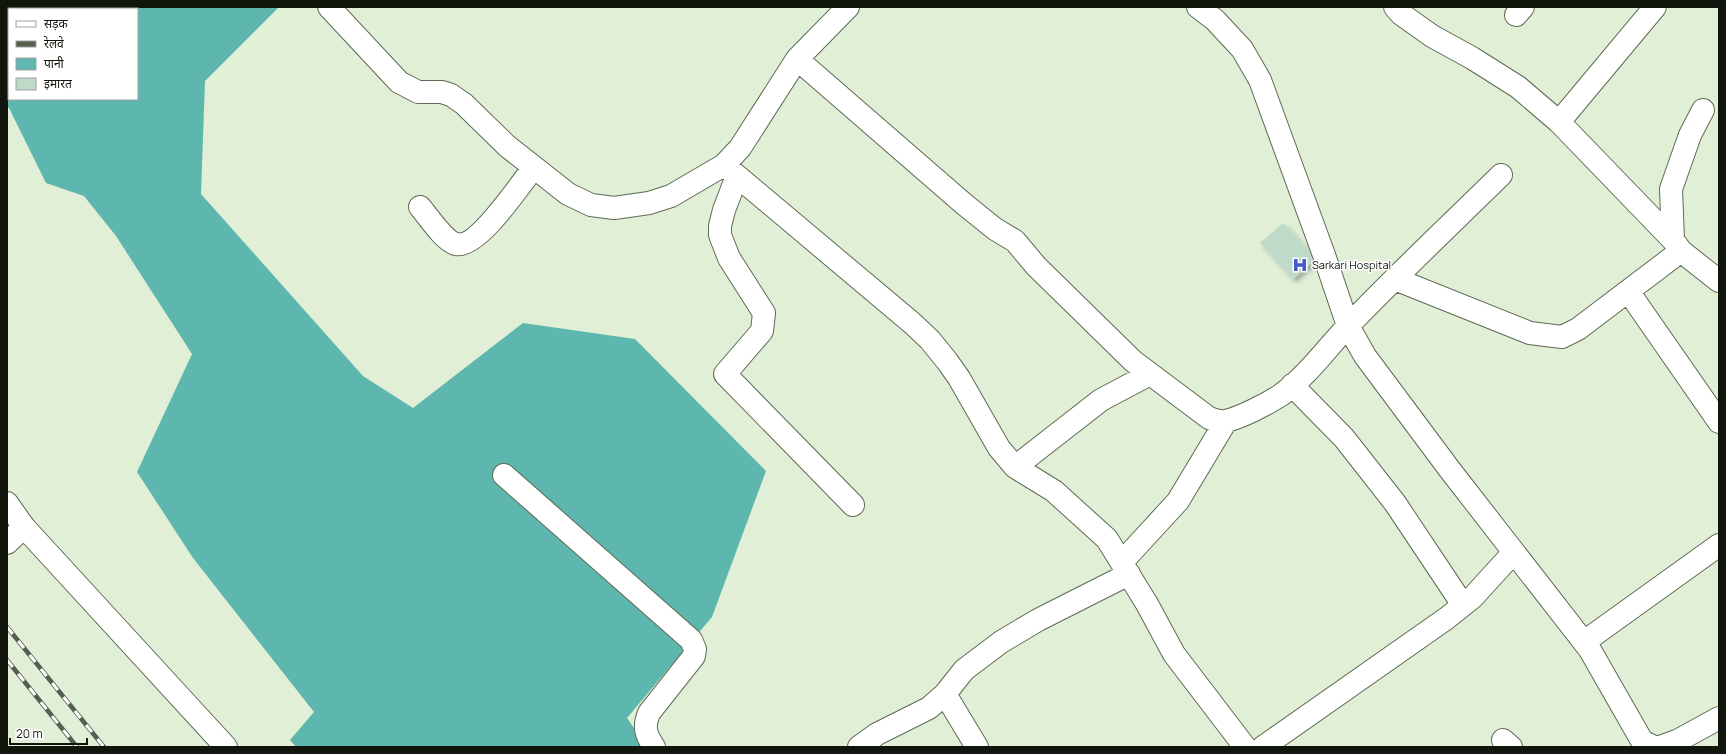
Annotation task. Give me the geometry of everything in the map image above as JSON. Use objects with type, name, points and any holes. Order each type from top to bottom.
[{"type":"street","points":[[330,7],[399,82],[418,92],[442,92],[451,95],[464,104],[507,146],[568,194],[591,205],[614,208],[649,203],[671,196],[730,171]]},
{"type":"street","points":[[848,7],[797,59],[740,148],[730,171],[720,226],[720,235],[729,258],[764,313],[762,331],[725,374],[853,505]]},
{"type":"street","points":[[1198,7],[1220,14],[1260,80],[1324,255],[1348,326],[1370,362],[1450,470],[1584,642],[1642,741],[1654,747]]},
{"type":"street","points":[[1395,7],[1401,14],[1432,36],[1472,58],[1518,87],[1559,122],[1677,246],[1719,281]]},
{"type":"street","points":[[1559,122],[1655,7]]},
{"type":"street","points":[[797,59],[964,204],[995,229],[1015,241],[1053,282],[1133,360],[1209,418],[1217,421],[1226,421],[1276,397],[1292,385],[1308,371],[1348,326],[1501,175]]},
{"type":"street","points":[[1677,246],[1671,189],[1690,135],[1703,110]]},
{"type":"street","points":[[420,207],[448,241],[456,244],[463,244],[472,240],[483,231],[534,167]]},
{"type":"street","points":[[730,171],[912,323],[930,340],[959,378],[998,448],[1015,467],[1054,491],[1107,539],[1126,568],[1174,654],[1244,747]]},
{"type":"street","points":[[1395,279],[1530,333],[1562,338],[1578,329],[1628,291],[1677,246]]},
{"type":"street","points":[[1628,291],[1719,422]]},
{"type":"street","points":[[1015,467],[1102,400],[1150,374]]},
{"type":"street","points":[[1292,385],[1344,438],[1395,503],[1464,605]]},
{"type":"street","points":[[859,747],[877,734],[929,708],[945,694],[964,670],[1001,642],[1126,568],[1178,502],[1226,421]]},
{"type":"street","points":[[504,475],[691,640],[694,649],[694,656],[649,713],[644,724],[647,735],[654,747]]},
{"type":"street","points":[[7,503],[24,527],[226,747]]},
{"type":"street","points":[[7,543],[24,527]]},
{"type":"street","points":[[1584,642],[1719,545]]},
{"type":"street","points":[[1263,747],[1377,668],[1464,605],[1514,552]]},
{"type":"street","points":[[945,694],[978,747]]},
{"type":"street","points":[[1660,747],[1679,740],[1719,718]]},
{"type":"water","points":[[7,7],[279,7],[205,81],[201,194],[363,376],[413,408],[523,323],[635,339],[766,471],[712,617],[627,718],[647,747],[296,747],[290,740],[314,712],[193,558],[137,472],[192,354],[116,236],[84,196],[46,183],[9,108],[7,107]]},
{"type":"building","points":[[1283,223],[1316,259],[1293,279],[1260,243]]},
{"type":"railway","points":[[7,627],[104,747]]},
{"type":"railway","points":[[7,660],[77,747]]},
{"type":"place","name":"Sarkari Hospital","points":[[1300,265]]}]
